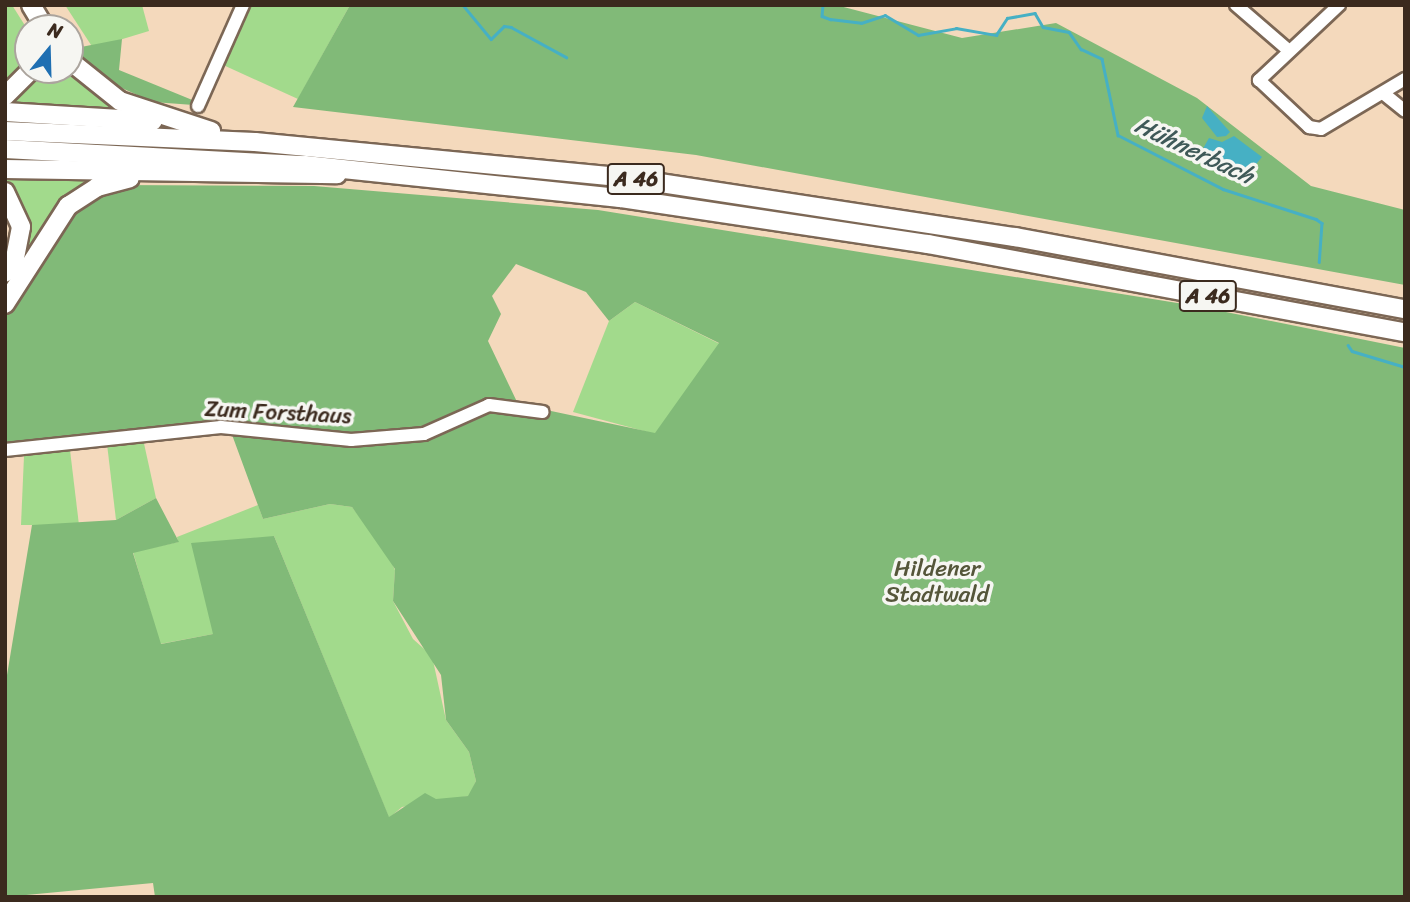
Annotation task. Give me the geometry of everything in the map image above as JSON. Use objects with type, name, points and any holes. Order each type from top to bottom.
[{"type":"highway","points":[[84,73],[104,91],[171,122]]},
{"type":"highway","points":[[5,112],[171,122],[255,142]]},
{"type":"highway","name":"A 46","points":[[5,131],[255,142],[492,162],[746,194],[1405,309]]},
{"type":"highway","name":"A 46","points":[[5,149],[361,170],[830,227],[1405,332]]},
{"type":"highway","points":[[5,169],[310,179],[361,170]]},
{"type":"highway","points":[[5,304],[68,206],[97,187],[153,174]]},
{"type":"highway","points":[[5,192],[22,227],[16,259],[5,273]]},
{"type":"street","points":[[198,106],[243,5]]},
{"type":"street","points":[[1236,5],[1287,49]]},
{"type":"street","points":[[1339,5],[1287,49],[1259,80],[1310,127],[1321,129],[1405,79]]},
{"type":"street","points":[[1383,93],[1405,111]]},
{"type":"street","name":"Zum Forsthaus","points":[[5,450],[221,427],[325,439],[410,436],[489,405],[543,412]]},
{"type":"green space","points":[[5,5],[12,5],[18,14],[14,14],[14,80],[5,89]]},
{"type":"green space","points":[[65,5],[142,5],[149,31],[93,48],[84,34],[84,14],[71,14]]},
{"type":"green space","points":[[247,5],[350,5],[298,99],[221,64]]},
{"type":"green space","points":[[350,5],[836,5],[962,38],[1056,23],[1197,98],[1311,186],[1405,210],[1405,285],[696,155],[293,107]]},
{"type":"green space","points":[[122,39],[119,70],[207,106],[153,102],[106,81],[84,60],[84,46]]},
{"type":"green space","points":[[84,80],[134,112],[5,102],[24,84],[84,84]]},
{"type":"green space","points":[[5,172],[120,176],[5,297],[5,282],[18,262]]},
{"type":"green space","name":"Hildener Stadtwald","points":[[116,185],[314,186],[598,210],[1196,306],[1405,348],[1405,897],[155,897],[153,883],[5,897],[5,687],[32,525],[116,520],[156,498],[179,542],[133,553],[161,644],[213,634],[191,543],[274,536],[389,817],[425,793],[436,799],[468,796],[476,781],[469,752],[446,720],[441,675],[393,601],[395,569],[352,507],[330,504],[263,519],[231,432],[220,420],[5,447],[5,314],[83,200]],"holes":[[[516,264],[586,292],[609,321],[635,302],[719,343],[655,433],[518,404],[488,341],[501,314],[492,296]]]},
{"type":"green space","points":[[635,302],[720,344],[655,434],[573,412],[609,321]]},
{"type":"green space","points":[[143,439],[156,498],[116,520],[107,444]]},
{"type":"green space","points":[[70,450],[79,525],[21,525],[24,456]]},
{"type":"green space","points":[[330,504],[352,507],[387,552],[395,570],[393,601],[413,639],[432,656],[446,720],[469,752],[476,781],[469,796],[402,807],[389,818],[274,536],[213,634],[160,644],[133,552],[178,542],[177,537],[258,505],[263,519]]},
{"type":"water","points":[[1207,106],[1230,132],[1226,136],[1217,137],[1202,118]]},
{"type":"water","points":[[1234,136],[1262,157],[1244,179],[1196,161],[1209,138],[1222,142]]},
{"type":"waterway","points":[[463,5],[491,39],[504,26],[511,27],[566,57]]},
{"type":"waterway","name":"Hühnerbach","points":[[823,5],[822,16],[830,19],[861,23],[885,15],[918,35],[956,28],[996,35],[1007,18],[1035,13],[1043,27],[1069,32],[1081,49],[1102,59],[1118,135],[1223,189],[1316,219],[1322,223],[1319,262]]},
{"type":"waterway","name":"Hühnerbach","points":[[1348,345],[1352,351],[1405,367]]}]
